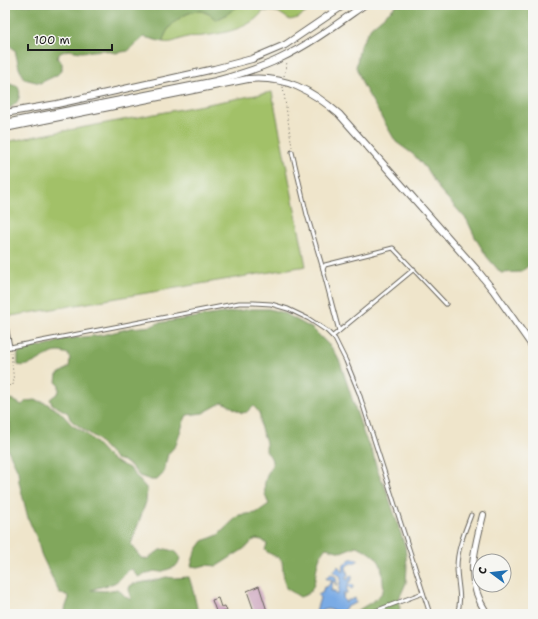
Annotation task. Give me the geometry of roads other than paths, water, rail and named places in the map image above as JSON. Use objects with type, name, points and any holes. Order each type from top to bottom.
[{"type":"street","points":[[5,112],[70,101],[252,59],[285,45],[344,5]]},
{"type":"street","points":[[5,123],[216,81],[242,74],[287,55],[316,38],[364,5]]},
{"type":"street","points":[[5,128],[248,79],[271,79],[306,90],[327,103],[339,114],[476,269],[501,301],[533,347]]},
{"type":"street","points":[[483,515],[473,559],[472,576],[476,592],[487,614]]},
{"type":"lane","points":[[292,152],[338,331]]},
{"type":"lane","points":[[323,269],[326,266],[393,248],[446,304]]},
{"type":"lane","points":[[333,336],[414,269]]},
{"type":"lane","points":[[5,348],[239,303],[254,302],[270,304],[288,309],[309,319],[333,336],[346,361],[358,393],[430,614]]},
{"type":"lane","points":[[5,320],[10,347]]},
{"type":"lane","points":[[457,614],[460,599],[457,565],[462,540],[471,515]]},
{"type":"lane","points":[[367,614],[423,593]]},
{"type":"water","points":[[350,559],[359,560],[349,564],[346,567],[348,575],[346,576],[346,579],[348,580],[349,576],[352,575],[352,580],[348,584],[353,585],[353,588],[351,589],[348,586],[347,587],[347,593],[344,593],[343,598],[346,603],[348,600],[355,598],[356,603],[346,607],[340,612],[327,609],[318,612],[316,611],[320,598],[318,595],[322,593],[324,587],[327,587],[332,581],[331,579],[326,579],[327,577],[331,574],[336,577],[337,584],[336,586],[335,582],[333,581],[331,591],[335,591],[336,595],[338,594],[341,577],[334,573],[334,571],[338,566],[342,571],[344,571],[343,566]]}]
